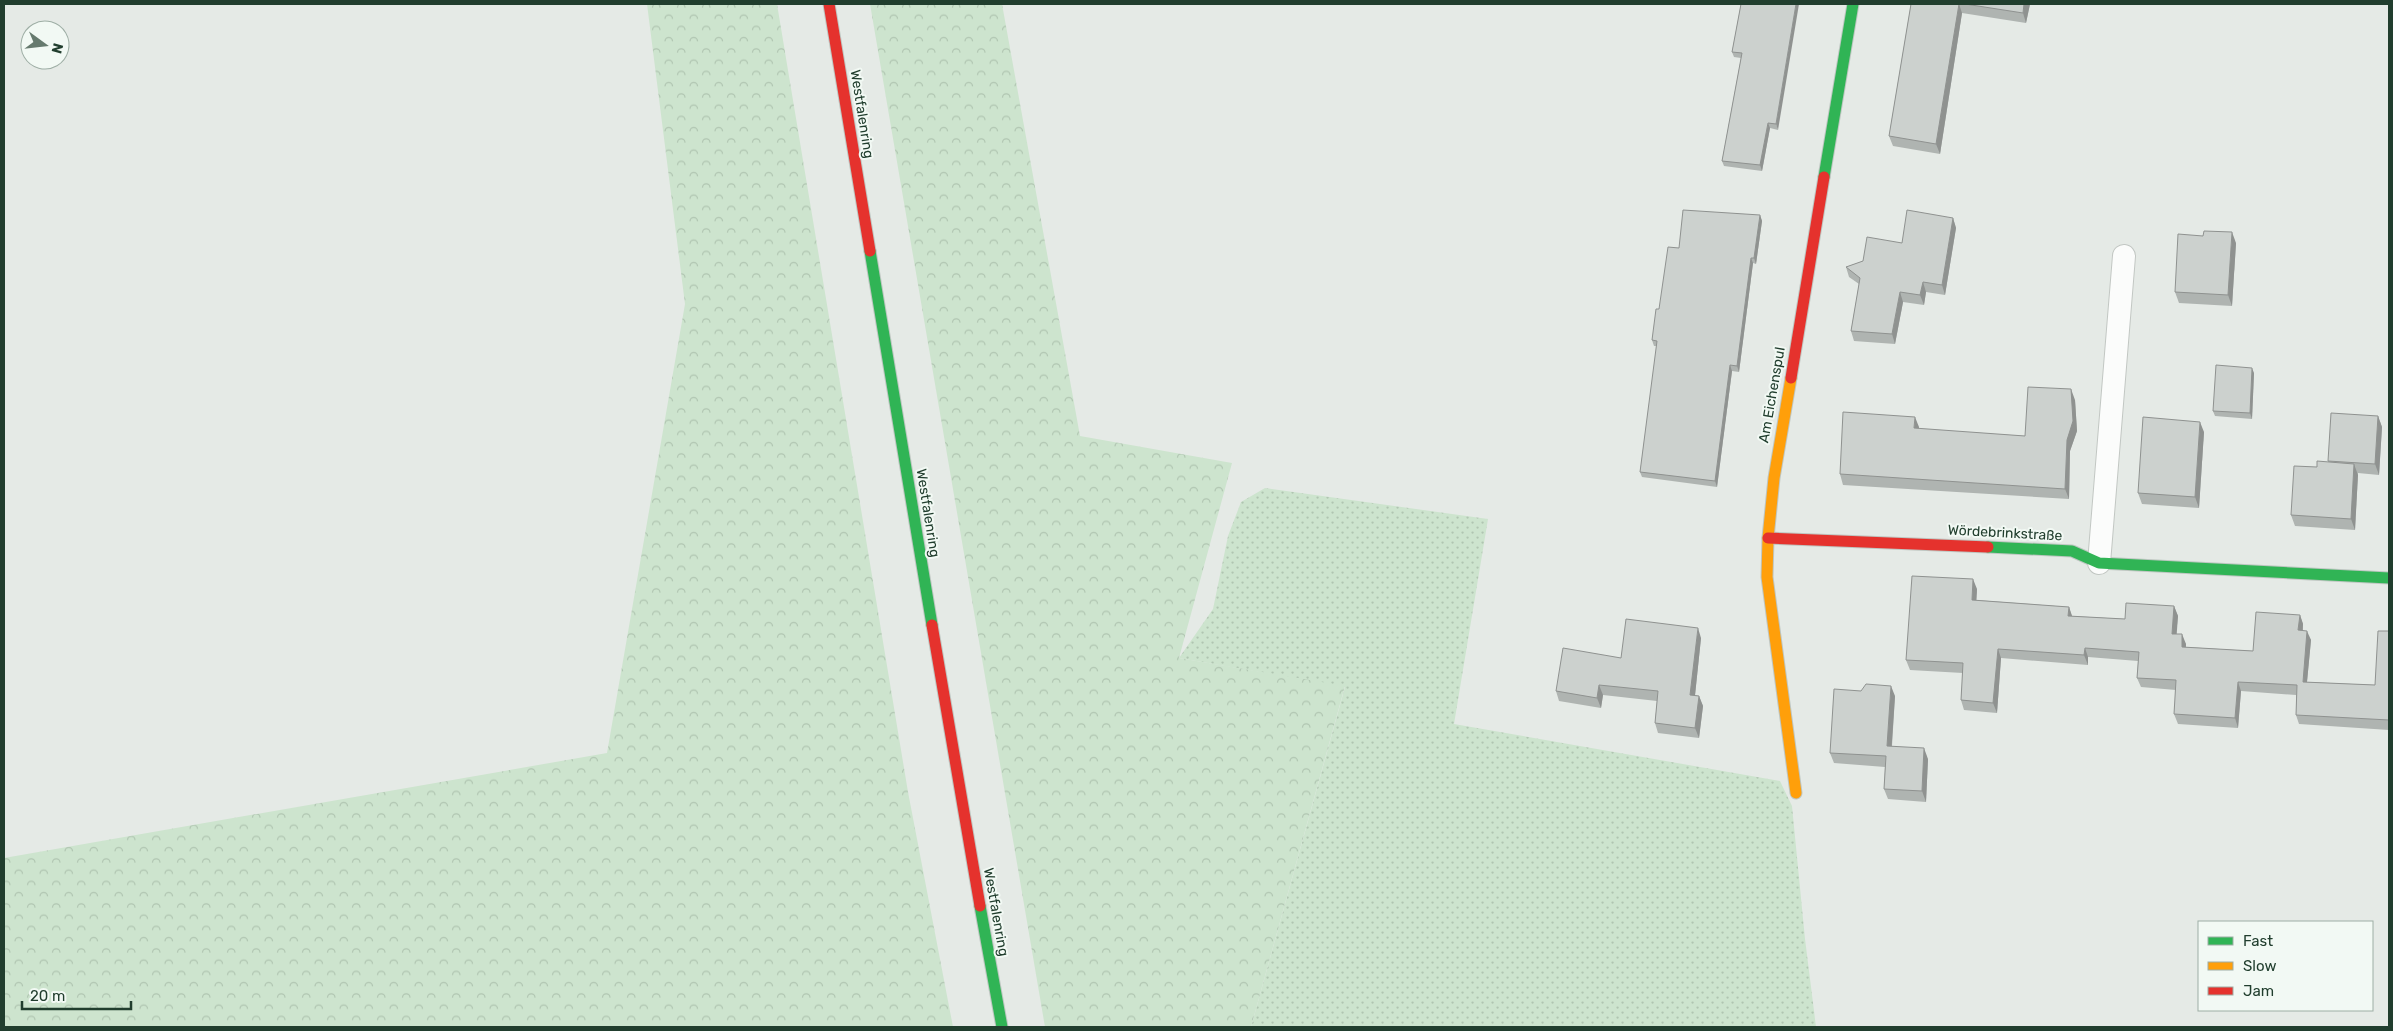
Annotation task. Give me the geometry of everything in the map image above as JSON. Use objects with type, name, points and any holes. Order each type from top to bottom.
[{"type":"street","name":"Westfalenring","points":[[829,4],[962,809],[1002,1027]]},
{"type":"street","name":"Am Eichenspul","points":[[1796,793],[1767,577],[1768,538],[1774,478],[1853,4]]},
{"type":"street","name":"Wördebrinkstraße","points":[[1768,538],[2072,552],[2098,563],[2389,578]]},
{"type":"lane","points":[[2098,563],[2124,256]]},
{"type":"green space","points":[[647,4],[777,4],[908,792],[953,1027],[4,1027],[4,858],[607,753],[685,304]]},
{"type":"green space","points":[[870,4],[1002,4],[1080,436],[1232,463],[1179,658],[1345,686],[1251,1027],[1045,1027]]},
{"type":"green space","points":[[1265,488],[1488,519],[1454,724],[1780,781],[1792,806],[1816,1027],[1251,1027],[1345,687],[1179,658],[1213,609],[1228,536],[1241,502]]},
{"type":"building","points":[[1741,4],[1796,4],[1776,124],[1768,123],[1760,165],[1722,161],[1742,53],[1732,52]]},
{"type":"building","points":[[1911,4],[1959,4],[1936,144],[1889,136]]},
{"type":"building","points":[[1965,4],[2024,4],[2023,13]]},
{"type":"building","points":[[1683,210],[1760,215],[1754,258],[1751,258],[1737,366],[1730,365],[1715,481],[1640,472],[1657,341],[1652,340],[1656,309],[1659,309],[1668,247],[1679,248]]},
{"type":"building","points":[[1907,210],[1953,218],[1942,285],[1923,282],[1920,295],[1900,292],[1892,334],[1851,331],[1860,278],[1846,267],[1863,261],[1867,237],[1902,243]]},
{"type":"building","points":[[2204,231],[2232,232],[2228,295],[2175,292],[2178,234],[2203,236]]},
{"type":"building","points":[[2216,365],[2252,368],[2250,413],[2213,411]]},
{"type":"building","points":[[2028,387],[2071,389],[2073,421],[2067,440],[2065,489],[1840,474],[1843,412],[1915,417],[1914,428],[2025,436]]},
{"type":"building","points":[[2331,413],[2378,416],[2375,464],[2328,461]]},
{"type":"building","points":[[2143,417],[2200,422],[2195,497],[2138,493]]},
{"type":"building","points":[[2317,461],[2354,464],[2351,519],[2291,515],[2294,466],[2317,467]]},
{"type":"building","points":[[1912,576],[1973,579],[1972,600],[2069,607],[2068,616],[2125,619],[2126,603],[2174,606],[2172,634],[2182,634],[2182,647],[2253,651],[2256,612],[2300,615],[2298,630],[2307,631],[2303,682],[2375,685],[2378,631],[2389,631],[2389,720],[2296,715],[2297,685],[2238,682],[2235,718],[2174,714],[2176,680],[2137,678],[2139,652],[2085,648],[2084,655],[1998,649],[1993,703],[1961,700],[1963,663],[1906,660]]},
{"type":"building","points":[[1626,619],[1698,628],[1690,695],[1699,696],[1695,728],[1655,723],[1658,691],[1599,685],[1597,698],[1556,691],[1563,648],[1621,658]]},
{"type":"building","points":[[1866,684],[1891,686],[1887,746],[1924,748],[1922,791],[1884,789],[1886,756],[1830,753],[1834,689],[1861,691]]},
{"type":"traffic: fast","points":[[1824,177],[1853,4]]},
{"type":"traffic: fast","points":[[870,251],[932,625]]},
{"type":"traffic: fast","points":[[1988,547],[2072,551],[2099,563],[2389,578]]},
{"type":"traffic: fast","points":[[980,906],[1002,1027]]},
{"type":"traffic: slow","points":[[1791,378],[1774,478],[1768,538],[1767,577],[1796,793]]},
{"type":"traffic: jam","points":[[829,4],[870,251]]},
{"type":"traffic: jam","points":[[1791,378],[1824,177]]},
{"type":"traffic: jam","points":[[1768,538],[1988,547]]},
{"type":"traffic: jam","points":[[932,625],[980,906]]}]
